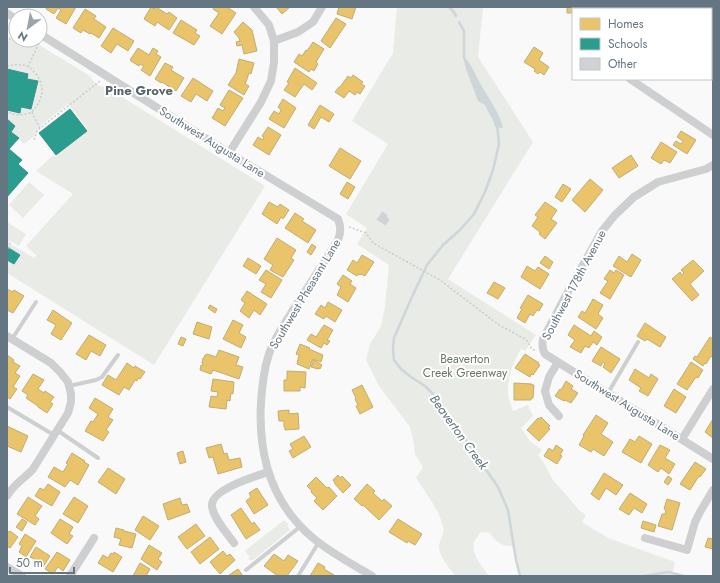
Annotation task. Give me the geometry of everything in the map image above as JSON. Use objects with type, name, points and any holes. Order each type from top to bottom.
[{"type":"street","points":[[229,153],[261,102],[271,81],[274,62],[274,41],[269,25],[254,7]]},
{"type":"street","points":[[274,41],[298,32],[313,22],[322,7]]},
{"type":"street","name":"Southwest Augusta Lane","points":[[48,43],[338,220],[340,226]]},
{"type":"street","points":[[631,80],[713,135]]},
{"type":"street","name":"Southwest 178th Avenue","points":[[542,350],[543,339],[565,297],[602,231],[616,215],[634,197],[658,182],[706,169],[713,165]]},
{"type":"street","name":"Southwest Pheasant Lane","points":[[340,226],[338,240],[281,329],[269,354],[261,391],[260,418],[262,449],[268,472],[284,506],[301,526],[312,537],[335,554],[372,576]]},
{"type":"street","points":[[7,496],[16,484],[33,469],[68,413],[71,402],[68,382],[60,372],[51,363],[9,338]]},
{"type":"street","name":"Southwest Augusta Lane","points":[[542,350],[545,354],[713,459]]},
{"type":"street","points":[[558,362],[549,377],[545,391],[549,405],[559,416]]},
{"type":"street","points":[[682,439],[713,389]]},
{"type":"street","points":[[234,543],[215,515],[212,501],[229,487],[268,472]]},
{"type":"street","points":[[645,538],[687,550],[695,522],[713,490]]},
{"type":"street","points":[[70,576],[94,538]]},
{"type":"street","points":[[7,567],[22,576]]},
{"type":"lane","points":[[9,338],[36,302]]},
{"type":"lane","points":[[608,393],[638,342]]},
{"type":"lane","points":[[69,386],[96,380],[102,377],[118,355]]},
{"type":"lane","points":[[7,407],[56,432],[98,458]]},
{"type":"lane","points":[[246,570],[301,526]]},
{"type":"lane","points":[[298,576],[319,542]]},
{"type":"path","points":[[28,66],[36,48]]},
{"type":"path","points":[[7,66],[28,66],[38,76],[42,88],[41,97],[37,106],[32,112],[17,115],[7,112]]},
{"type":"path","points":[[34,140],[37,131],[40,128],[100,81]]},
{"type":"path","points":[[32,112],[32,115],[40,128]]},
{"type":"path","points":[[350,227],[366,233],[374,243],[385,250],[440,280],[490,319],[525,339],[529,344]]},
{"type":"path","points":[[7,240],[10,242],[9,249]]},
{"type":"green space","name":"Beaverton Creek Greenway","points":[[397,7],[483,7],[478,57],[533,142],[448,279],[536,335],[525,351],[521,349],[514,364],[508,386],[509,399],[513,411],[528,405],[533,416],[521,428],[530,441],[542,450],[538,455],[553,480],[580,511],[586,515],[582,522],[608,538],[675,562],[672,576],[520,576],[512,546],[499,543],[490,533],[481,532],[475,540],[474,550],[477,559],[489,576],[455,576],[439,551],[443,526],[435,507],[416,478],[423,467],[415,454],[410,427],[379,386],[366,360],[370,344],[381,326],[385,307],[389,265],[357,244],[367,228],[346,214],[388,144],[352,121],[393,53]]},
{"type":"green space","points":[[8,43],[8,48],[44,48],[90,76],[96,84],[106,87],[265,186],[154,365],[7,273],[7,260],[14,264],[20,255],[7,247],[7,242],[34,258],[37,255],[26,246],[73,194],[36,171],[52,156],[55,157],[88,130],[68,104],[41,125],[33,137],[24,144],[11,132],[15,126],[7,119],[7,110],[20,113],[21,107],[31,109],[38,81],[27,79],[27,74],[8,69],[7,71]]},
{"type":"green space","points":[[29,182],[44,195],[23,218],[9,205]]},
{"type":"green space","points":[[7,222],[26,234],[19,246],[7,239]]},
{"type":"green space","points":[[284,520],[289,525],[287,526],[290,530],[253,560],[250,560],[248,558],[250,557],[245,551]]},
{"type":"shaded area","points":[[463,56],[471,65],[496,110],[503,128],[495,127],[485,105],[478,101],[466,69]]},
{"type":"building: Homes","points":[[76,7],[66,24],[56,18],[61,10],[58,8],[54,14],[46,8]]},
{"type":"building: Homes","points":[[151,7],[154,9],[156,7],[167,14],[169,12],[177,18],[169,30],[157,22],[155,26],[144,19]]},
{"type":"building: Homes","points":[[214,7],[227,7],[236,13],[222,34],[210,26],[219,13],[213,9]]},
{"type":"building: Homes","points":[[276,7],[290,7],[282,14]]},
{"type":"building: Homes","points":[[339,7],[356,7],[352,19],[337,14]]},
{"type":"building: Homes","points":[[567,7],[583,7],[572,8],[572,13],[567,13]]},
{"type":"building: Homes","points":[[85,9],[96,16],[94,19],[106,27],[99,38],[83,30],[81,33],[73,28]]},
{"type":"building: Homes","points":[[336,18],[346,24],[330,48],[321,41]]},
{"type":"building: Homes","points":[[181,20],[197,30],[195,33],[200,36],[194,45],[173,33]]},
{"type":"building: Homes","points":[[243,22],[252,30],[257,51],[244,54],[242,45],[237,46],[236,42],[240,41],[234,32]]},
{"type":"building: Homes","points":[[113,28],[134,41],[128,51],[117,44],[111,53],[101,46]]},
{"type":"building: Homes","points":[[313,42],[324,49],[316,62],[318,64],[314,71],[311,69],[309,72],[294,62],[299,54],[302,56]]},
{"type":"building: Homes","points":[[534,47],[543,53],[539,60],[549,67],[544,75],[540,72],[538,74],[534,71],[535,69],[524,62]]},
{"type":"building: Homes","points":[[138,48],[149,55],[153,48],[158,51],[156,54],[161,57],[150,76],[141,70],[144,66],[140,64],[139,66],[130,60]]},
{"type":"building: Homes","points":[[239,59],[254,63],[251,74],[249,73],[245,84],[249,86],[244,95],[228,85],[236,73]]},
{"type":"building: Homes","points":[[165,63],[173,67],[171,70],[184,78],[176,91],[155,79]]},
{"type":"building: Homes","points":[[295,68],[317,83],[312,90],[304,84],[295,97],[284,90],[289,83],[287,82]]},
{"type":"building: Homes","points":[[353,75],[363,82],[361,84],[365,86],[360,94],[357,92],[355,95],[349,91],[344,98],[335,92],[348,76],[351,78]]},
{"type":"building: Homes","points":[[193,78],[213,91],[207,101],[196,94],[191,102],[181,96]]},
{"type":"building: Homes","points":[[229,90],[243,98],[225,126],[212,118],[218,108],[223,111],[225,108],[220,105]]},
{"type":"building: Homes","points":[[283,99],[296,108],[284,128],[269,119],[274,111],[279,114],[281,110],[278,107]]},
{"type":"building: Homes","points":[[320,105],[334,114],[329,122],[321,117],[314,129],[308,125]]},
{"type":"building: Homes","points":[[268,127],[281,135],[269,155],[253,145],[258,137],[263,140],[264,137],[262,136]]},
{"type":"building: Homes","points":[[681,131],[696,140],[687,154],[673,145],[676,141],[681,144],[683,141],[677,137]]},
{"type":"building: Homes","points":[[661,142],[677,152],[670,163],[664,160],[661,164],[651,158]]},
{"type":"building: Homes","points":[[340,148],[361,161],[350,179],[329,166]]},
{"type":"building: Homes","points":[[631,155],[638,166],[619,178],[612,168]]},
{"type":"building: Homes","points":[[590,179],[603,190],[585,212],[572,200]]},
{"type":"building: Homes","points":[[347,182],[355,187],[348,199],[340,194]]},
{"type":"building: Homes","points":[[563,184],[571,189],[562,202],[555,197]]},
{"type":"building: Homes","points":[[269,202],[278,207],[280,204],[289,210],[283,219],[281,217],[277,224],[262,214]]},
{"type":"building: Homes","points":[[545,202],[557,210],[551,219],[557,223],[545,239],[539,234],[540,232],[532,226],[538,217],[535,215]]},
{"type":"building: Homes","points":[[295,213],[304,219],[302,221],[316,230],[308,243],[285,228]]},
{"type":"building: Homes","points":[[277,238],[296,250],[291,258],[294,260],[283,277],[270,270],[273,265],[264,259]]},
{"type":"building: Homes","points":[[312,244],[316,247],[311,255],[307,252]]},
{"type":"building: Homes","points":[[632,254],[641,260],[631,277],[613,266],[619,256],[627,262]]},
{"type":"building: Homes","points":[[362,255],[374,262],[365,276],[358,274],[357,276],[347,270],[353,260],[357,263]]},
{"type":"building: Homes","points":[[545,256],[553,262],[549,269],[540,263]]},
{"type":"building: Homes","points":[[248,258],[261,266],[256,274],[243,266]]},
{"type":"building: Homes","points":[[693,260],[704,271],[690,284],[699,295],[692,301],[672,279],[680,272],[682,275],[684,273],[681,270]]},
{"type":"building: Homes","points":[[527,266],[535,271],[538,267],[549,274],[540,289],[521,277]]},
{"type":"building: Homes","points":[[266,270],[282,280],[271,298],[261,292],[266,284],[259,280]]},
{"type":"building: Homes","points":[[610,270],[614,273],[616,270],[624,275],[610,299],[600,293],[608,281],[604,279]]},
{"type":"building: Homes","points":[[343,275],[352,281],[350,284],[356,288],[348,302],[337,295],[341,287],[337,284]]},
{"type":"building: Homes","points":[[494,282],[505,288],[498,299],[487,293]]},
{"type":"building: Homes","points":[[7,289],[13,292],[14,290],[24,296],[13,313],[7,310]]},
{"type":"building: Homes","points":[[247,291],[267,304],[260,315],[254,310],[249,318],[240,311],[245,303],[241,300]]},
{"type":"building: Homes","points":[[528,295],[543,304],[539,311],[537,310],[533,316],[530,314],[525,323],[517,318],[522,309],[520,308]]},
{"type":"building: Homes","points":[[593,299],[603,305],[598,314],[603,318],[596,329],[578,317],[582,311],[585,313]]},
{"type":"building: Homes","points":[[328,302],[342,310],[335,322],[326,316],[324,319],[315,314],[321,305],[325,308]]},
{"type":"building: Homes","points":[[210,305],[217,309],[215,313],[208,308]]},
{"type":"building: Homes","points":[[53,310],[72,323],[61,340],[51,334],[56,325],[47,320]]},
{"type":"building: Homes","points":[[233,320],[243,325],[239,333],[246,337],[241,348],[223,339]]},
{"type":"building: Homes","points":[[197,322],[212,327],[209,339],[193,334]]},
{"type":"building: Homes","points":[[645,323],[666,337],[660,347],[647,339],[645,341],[637,336]]},
{"type":"building: Homes","points":[[324,325],[333,330],[327,340],[330,341],[327,345],[324,343],[321,348],[307,340],[311,334],[316,337]]},
{"type":"building: Homes","points":[[574,325],[591,336],[594,331],[602,337],[597,345],[593,342],[589,348],[585,346],[581,353],[570,347],[575,340],[568,335]]},
{"type":"building: Homes","points":[[89,335],[106,345],[100,356],[91,351],[86,360],[76,354]]},
{"type":"building: Homes","points":[[181,337],[186,339],[183,346],[178,344]]},
{"type":"building: Homes","points":[[710,337],[713,339],[713,355],[703,366],[693,359],[695,356],[697,357]]},
{"type":"building: Homes","points":[[300,344],[323,355],[321,362],[313,359],[309,369],[297,364],[299,355],[296,354]]},
{"type":"building: Homes","points":[[601,347],[620,359],[611,373],[603,367],[605,364],[603,362],[601,366],[592,361]]},
{"type":"building: Homes","points":[[219,350],[239,357],[236,365],[243,367],[239,379],[213,370],[211,374],[200,370],[205,355],[207,354],[216,357]]},
{"type":"building: Homes","points":[[525,354],[540,365],[530,377],[515,368]]},
{"type":"building: Homes","points":[[7,355],[14,360],[13,362],[20,366],[15,373],[20,376],[13,387],[17,389],[10,399],[7,397]]},
{"type":"building: Homes","points":[[314,360],[322,365],[320,369],[311,367]]},
{"type":"building: Homes","points":[[691,362],[703,370],[687,390],[677,384]]},
{"type":"building: Homes","points":[[127,363],[134,368],[135,366],[145,372],[140,379],[138,378],[137,381],[135,380],[129,390],[124,387],[119,395],[102,385],[108,375],[116,380]]},
{"type":"building: Homes","points":[[635,369],[649,378],[651,374],[658,379],[648,396],[639,391],[641,388],[629,380]]},
{"type":"building: Homes","points":[[287,371],[306,372],[305,388],[300,387],[300,391],[284,391],[284,380],[287,380]]},
{"type":"building: Homes","points":[[33,374],[44,380],[38,389],[44,393],[45,391],[54,397],[50,402],[53,404],[47,413],[26,398],[28,395],[22,391]]},
{"type":"building: Homes","points":[[213,379],[234,382],[233,394],[231,393],[230,401],[227,400],[226,409],[209,407],[211,396],[217,397],[218,392],[211,391]]},
{"type":"building: Homes","points":[[566,381],[573,386],[571,389],[578,393],[571,403],[555,396],[560,389],[561,390]]},
{"type":"building: Homes","points":[[514,383],[534,385],[533,398],[531,398],[531,400],[514,400]]},
{"type":"building: Homes","points":[[362,385],[373,407],[360,414],[356,406],[358,405],[355,399],[356,398],[352,390]]},
{"type":"building: Homes","points":[[674,389],[686,397],[676,413],[664,406]]},
{"type":"building: Homes","points":[[95,398],[113,409],[108,417],[113,420],[106,430],[109,432],[103,441],[85,431],[91,421],[93,422],[98,414],[89,408]]},
{"type":"building: Homes","points":[[289,410],[289,414],[298,413],[299,429],[285,430],[284,421],[279,421],[278,411]]},
{"type":"building: Homes","points":[[596,415],[608,423],[601,434],[613,442],[604,456],[593,449],[591,452],[579,445],[584,436],[583,435]]},
{"type":"building: Homes","points":[[541,417],[550,426],[548,428],[550,429],[539,441],[527,430],[538,418],[539,419]]},
{"type":"building: Homes","points":[[713,419],[713,438],[705,432]]},
{"type":"building: Homes","points":[[7,426],[28,436],[21,452],[7,446]]},
{"type":"building: Homes","points":[[304,436],[311,447],[293,458],[289,451],[293,449],[290,444]]},
{"type":"building: Homes","points":[[639,436],[652,444],[641,463],[622,452],[630,439],[635,442]]},
{"type":"building: Homes","points":[[221,444],[224,454],[227,453],[229,460],[240,458],[242,467],[218,474],[213,457],[209,458],[206,448]]},
{"type":"building: Homes","points":[[556,445],[563,450],[560,455],[562,456],[557,464],[544,456],[549,448],[553,451]]},
{"type":"building: Homes","points":[[660,445],[670,450],[665,458],[675,464],[669,474],[661,468],[658,472],[648,465]]},
{"type":"building: Homes","points":[[183,451],[186,462],[180,464],[177,453]]},
{"type":"building: Homes","points":[[72,453],[89,465],[78,485],[70,480],[65,487],[48,477],[54,467],[63,472]]},
{"type":"building: Homes","points":[[695,462],[706,469],[700,477],[699,476],[690,490],[680,484]]},
{"type":"building: Homes","points":[[108,468],[125,479],[116,494],[98,482]]},
{"type":"building: Homes","points":[[604,473],[623,485],[616,495],[606,488],[599,500],[591,494]]},
{"type":"building: Homes","points":[[338,475],[340,478],[342,476],[351,485],[343,493],[333,480]]},
{"type":"building: Homes","points":[[668,476],[672,479],[668,485],[664,482]]},
{"type":"building: Homes","points":[[316,477],[327,488],[329,487],[337,496],[323,510],[314,501],[317,498],[307,486]]},
{"type":"building: Homes","points":[[48,484],[60,492],[52,506],[35,496],[40,488],[44,490]]},
{"type":"building: Homes","points":[[367,484],[375,491],[373,493],[382,501],[384,499],[392,506],[379,520],[354,499]]},
{"type":"building: Homes","points":[[257,488],[268,505],[254,514],[246,501],[251,497],[249,493]]},
{"type":"building: Homes","points":[[630,493],[647,504],[642,513],[634,508],[629,515],[619,509]]},
{"type":"building: Homes","points":[[28,497],[42,506],[35,516],[39,519],[35,525],[17,514]]},
{"type":"building: Homes","points":[[74,497],[88,506],[78,523],[63,514]]},
{"type":"building: Homes","points":[[180,498],[182,505],[187,504],[190,512],[168,520],[163,504]]},
{"type":"building: Homes","points":[[667,499],[680,503],[672,530],[658,526],[662,514],[665,514],[666,510],[664,509]]},
{"type":"building: Homes","points":[[241,508],[252,524],[254,522],[260,530],[246,539],[231,515]]},
{"type":"building: Homes","points":[[143,516],[159,526],[150,540],[135,530]]},
{"type":"building: Homes","points":[[22,519],[27,522],[22,531],[16,527]]},
{"type":"building: Homes","points":[[60,519],[73,527],[69,534],[73,536],[67,544],[51,533]]},
{"type":"building: Homes","points":[[398,519],[422,534],[415,545],[408,541],[407,543],[389,532]]},
{"type":"building: Homes","points":[[643,521],[656,525],[654,532],[641,528]]},
{"type":"building: Homes","points":[[196,524],[205,536],[187,549],[178,537]]},
{"type":"building: Homes","points":[[116,528],[136,534],[132,548],[119,545],[121,539],[114,537]]},
{"type":"building: Homes","points":[[7,531],[10,531],[18,537],[10,548],[7,546]]},
{"type":"building: Homes","points":[[25,534],[36,541],[26,557],[19,552],[22,546],[19,544]]},
{"type":"building: Homes","points":[[210,537],[219,549],[200,564],[191,552]]},
{"type":"building: Homes","points":[[708,538],[713,539],[713,549],[705,547]]},
{"type":"building: Homes","points":[[149,545],[162,553],[158,559],[162,562],[157,570],[141,559]]},
{"type":"building: Homes","points":[[36,547],[50,556],[43,567],[35,562],[36,560],[30,557]]},
{"type":"building: Homes","points":[[223,551],[227,556],[230,554],[235,560],[220,574],[210,562]]},
{"type":"building: Homes","points":[[57,552],[70,560],[63,571],[58,567],[53,574],[45,569]]},
{"type":"building: Homes","points":[[114,552],[122,557],[113,572],[98,563],[103,555],[108,558],[111,553],[113,554]]},
{"type":"building: Homes","points":[[274,554],[284,561],[288,555],[298,561],[287,576],[278,576],[264,566]]},
{"type":"building: Homes","points":[[140,563],[150,569],[146,576],[133,576]]},
{"type":"building: Homes","points":[[318,563],[325,567],[324,569],[334,575],[310,576]]},
{"type":"building: Homes","points":[[238,569],[243,576],[229,575]]},
{"type":"building: Schools","points":[[7,69],[28,74],[27,79],[38,81],[31,109],[21,107],[20,113],[7,110]]},
{"type":"building: Schools","points":[[70,109],[87,131],[56,155],[39,133]]},
{"type":"building: Schools","points":[[7,119],[15,126],[11,132],[19,138],[9,149],[22,160],[18,164],[28,173],[7,197]]},
{"type":"building: Schools","points":[[7,247],[20,255],[14,264],[7,260]]},
{"type":"building: Other","points":[[382,211],[388,215],[387,217],[390,219],[386,226],[376,220]]},
{"type":"waterway","name":"Beaverton Creek","points":[[449,7],[456,16]]},
{"type":"waterway","name":"Beaverton Creek","points":[[459,22],[464,31],[464,58]]},
{"type":"waterway","name":"Beaverton Creek","points":[[497,124],[499,144],[493,170],[485,192],[474,214],[460,230],[443,245],[427,265],[394,338],[393,349],[394,360],[401,369],[425,386],[436,397],[498,487],[508,510],[520,576]]},
{"type":"waterway","name":"Beaverton Creek","points":[[645,576],[668,572],[684,576]]},
{"type":"district","name":"Pine Grove","points":[[139,90]]}]
